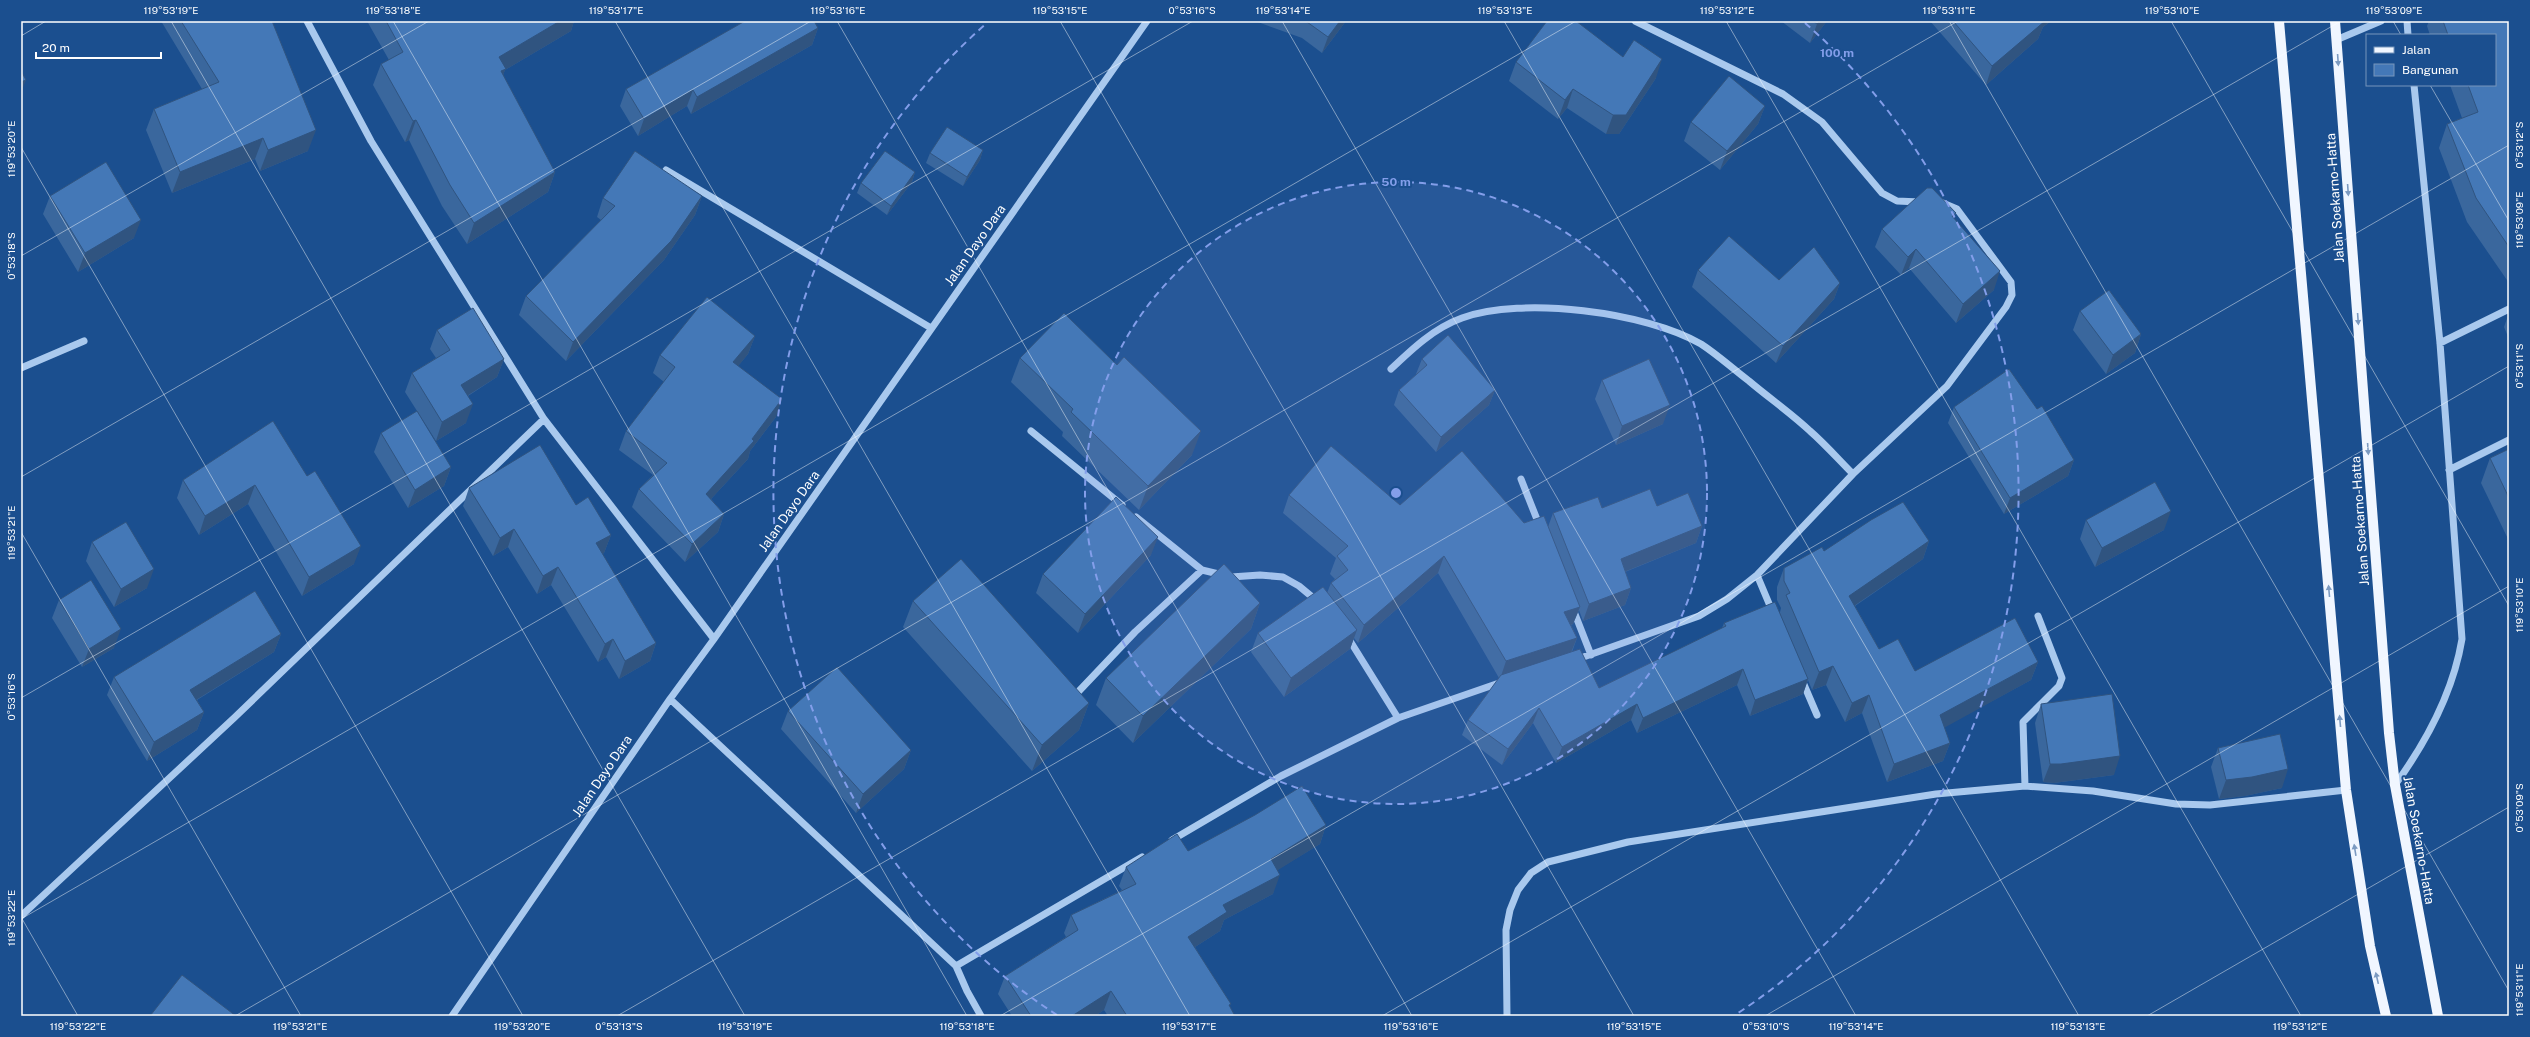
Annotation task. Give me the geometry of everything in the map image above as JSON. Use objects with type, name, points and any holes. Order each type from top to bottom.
[{"type":"main road","points":[[2280,21],[2346,790],[2370,946],[2386,1016]]},
{"type":"main road","name":"Jalan Soekarno-Hatta","points":[[2335,21],[2387,709],[2395,785],[2438,1016]]},
{"type":"street","points":[[307,21],[371,141],[544,419],[714,639]]},
{"type":"street","name":"Jalan Dayo Dara","points":[[452,1016],[670,699],[714,639],[1147,21]]},
{"type":"street","points":[[1568,662],[1591,656],[1699,616],[1727,599],[1757,575],[1853,474],[1947,386],[2006,307],[2012,296],[2012,282],[1957,209],[1943,202],[1897,201],[1882,193],[1822,122],[1783,94],[1635,21]]},
{"type":"street","points":[[2336,40],[2381,21]]},
{"type":"street","points":[[2407,21],[2408,34]]},
{"type":"street","points":[[2395,785],[2417,755],[2449,690],[2457,666],[2462,639],[2440,343],[2414,86]]},
{"type":"street","points":[[666,170],[931,328]]},
{"type":"street","points":[[1391,369],[1422,340],[1442,327],[1481,312],[1538,308],[1602,314],[1642,321],[1679,334],[1701,345],[1811,431],[1853,474]]},
{"type":"street","points":[[2440,343],[2509,308]]},
{"type":"street","points":[[21,368],[84,341]]},
{"type":"street","points":[[21,916],[240,712],[544,419]]},
{"type":"street","points":[[1031,431],[1202,570],[1231,577],[1260,575],[1283,578],[1299,586],[1322,606]]},
{"type":"street","points":[[2449,470],[2509,440]]},
{"type":"street","points":[[1521,479],[1544,538]]},
{"type":"street","points":[[1079,691],[1135,632],[1202,570]]},
{"type":"street","points":[[1757,575],[1778,624]]},
{"type":"street","points":[[1570,604],[1591,656]]},
{"type":"street","points":[[2025,786],[2023,722],[2059,686],[2062,678],[2038,616]]},
{"type":"street","points":[[1340,627],[1357,650],[1398,718]]},
{"type":"street","points":[[1799,673],[1816,715]]},
{"type":"street","points":[[1166,843],[1281,776],[1398,718],[1508,680]]},
{"type":"street","points":[[670,699],[956,966],[967,991],[981,1016]]},
{"type":"street","points":[[1507,1016],[1506,930],[1510,910],[1518,890],[1531,873],[1548,862],[1628,842],[1936,794],[2025,786],[2093,791],[2176,804],[2210,805],[2346,790]]},
{"type":"street","points":[[956,966],[1152,851]]},
{"type":"building","points":[[181,21],[272,21],[316,130],[268,150],[263,138],[180,172],[154,109],[219,82]]},
{"type":"building","points":[[386,21],[560,21],[499,57],[506,69],[501,71],[555,172],[474,223],[450,185],[416,120],[413,121],[381,64],[403,52]]},
{"type":"building","points":[[745,21],[814,21],[818,28],[697,97],[693,90],[644,119],[626,89]]},
{"type":"building","points":[[1305,21],[1340,21],[1328,37]]},
{"type":"building","points":[[1547,21],[1576,21],[1623,57],[1634,40],[1662,59],[1626,115],[1613,115],[1573,89],[1565,100],[1516,62]]},
{"type":"building","points":[[1813,21],[1820,21],[1817,24]]},
{"type":"building","points":[[1953,21],[2045,21],[1992,66]]},
{"type":"building","points":[[2443,21],[2509,21],[2509,247],[2476,198],[2447,124],[2478,112],[2468,86],[2496,86],[2496,34],[2448,34]]},
{"type":"building","points":[[21,71],[26,80],[21,82]]},
{"type":"building","points":[[1729,76],[1765,106],[1727,151],[1691,122]]},
{"type":"building","points":[[947,127],[983,150],[967,177],[930,153]]},
{"type":"building","points":[[635,151],[702,196],[671,241],[573,342],[526,296],[615,206],[603,198]]},
{"type":"building","points":[[885,151],[915,172],[891,206],[861,183]]},
{"type":"building","points":[[106,162],[141,220],[85,253],[50,196]]},
{"type":"building","points":[[1927,188],[1932,188],[1956,213],[1952,216],[2000,271],[1963,304],[1916,249],[1908,257],[1882,229]]},
{"type":"building","points":[[1729,236],[1779,280],[1814,247],[1840,283],[1783,346],[1698,270]]},
{"type":"building","points":[[2109,290],[2141,334],[2113,355],[2080,311]]},
{"type":"building","points":[[707,297],[755,336],[733,362],[782,399],[752,439],[754,441],[706,494],[724,514],[692,544],[639,489],[667,463],[626,431],[675,367],[660,355]]},
{"type":"building","points":[[473,308],[504,359],[461,385],[473,404],[442,422],[412,373],[450,350],[437,330]]},
{"type":"building","points":[[1064,313],[1117,365],[1124,357],[1201,431],[1148,486],[1071,412],[1073,409],[1020,358]]},
{"type":"building","points":[[1448,335],[1495,390],[1441,437],[1399,390],[1427,365],[1422,359]]},
{"type":"building","points":[[1649,359],[1670,405],[1622,426],[1602,380]]},
{"type":"building","points":[[2009,369],[2037,409],[2042,406],[2074,460],[2010,498],[1954,407]]},
{"type":"building","points":[[417,411],[451,467],[415,490],[381,433]]},
{"type":"building","points":[[273,421],[307,476],[315,471],[361,546],[309,577],[255,485],[205,516],[183,480]]},
{"type":"building","points":[[540,445],[576,505],[588,497],[611,535],[596,543],[656,643],[625,661],[613,639],[605,644],[558,567],[543,576],[514,529],[500,538],[469,488]]},
{"type":"building","points":[[1331,446],[1400,505],[1462,451],[1524,523],[1544,516],[1580,607],[1564,612],[1577,638],[1506,661],[1444,556],[1364,625],[1331,583],[1348,570],[1337,556],[1348,546],[1289,495]]},
{"type":"building","points":[[2509,449],[2509,498],[2490,458]]},
{"type":"building","points":[[2155,482],[2171,511],[2102,548],[2086,520]]},
{"type":"building","points":[[1650,489],[1657,506],[1688,493],[1702,526],[1621,559],[1631,588],[1589,604],[1553,513],[1598,497],[1602,508]]},
{"type":"building","points":[[1116,497],[1158,537],[1085,614],[1043,574]]},
{"type":"building","points":[[1903,502],[1929,541],[1849,596],[1879,649],[1898,639],[1915,671],[2015,618],[2038,662],[1940,715],[1950,743],[1894,764],[1869,695],[1852,703],[1833,666],[1819,672],[1786,595],[1790,593],[1784,581],[1784,568],[1822,547],[1824,551],[1871,520]]},
{"type":"building","points":[[126,522],[154,569],[121,589],[92,542]]},
{"type":"building","points":[[961,559],[1089,703],[1042,745],[913,601]]},
{"type":"building","points":[[1224,564],[1260,603],[1143,716],[1106,678]]},
{"type":"building","points":[[91,580],[121,629],[89,649],[59,600]]},
{"type":"building","points":[[1323,587],[1357,630],[1291,678],[1258,633]]},
{"type":"building","points":[[255,591],[281,634],[190,690],[204,712],[154,742],[114,677]]},
{"type":"building","points":[[1775,602],[1808,679],[1755,700],[1743,669],[1643,718],[1637,704],[1562,747],[1539,708],[1508,749],[1468,720],[1501,675],[1580,649],[1599,688],[1726,626],[1724,623]]},
{"type":"building","points":[[837,667],[911,750],[863,794],[788,711]]},
{"type":"building","points":[[2112,694],[2120,756],[2061,764],[2050,764],[2041,704]]},
{"type":"building","points":[[2280,734],[2288,769],[2252,777],[2226,780],[2218,748]]},
{"type":"building","points":[[1302,786],[1326,825],[1271,859],[1280,875],[1223,905],[1227,912],[1188,937],[1231,1004],[1229,1005],[1235,1016],[1127,1016],[1111,991],[1072,1016],[1031,1016],[1005,976],[1078,930],[1071,915],[1136,884],[1126,867],[1177,834],[1188,851],[1255,815]]},
{"type":"building","points":[[182,975],[236,1016],[150,1016]]}]
